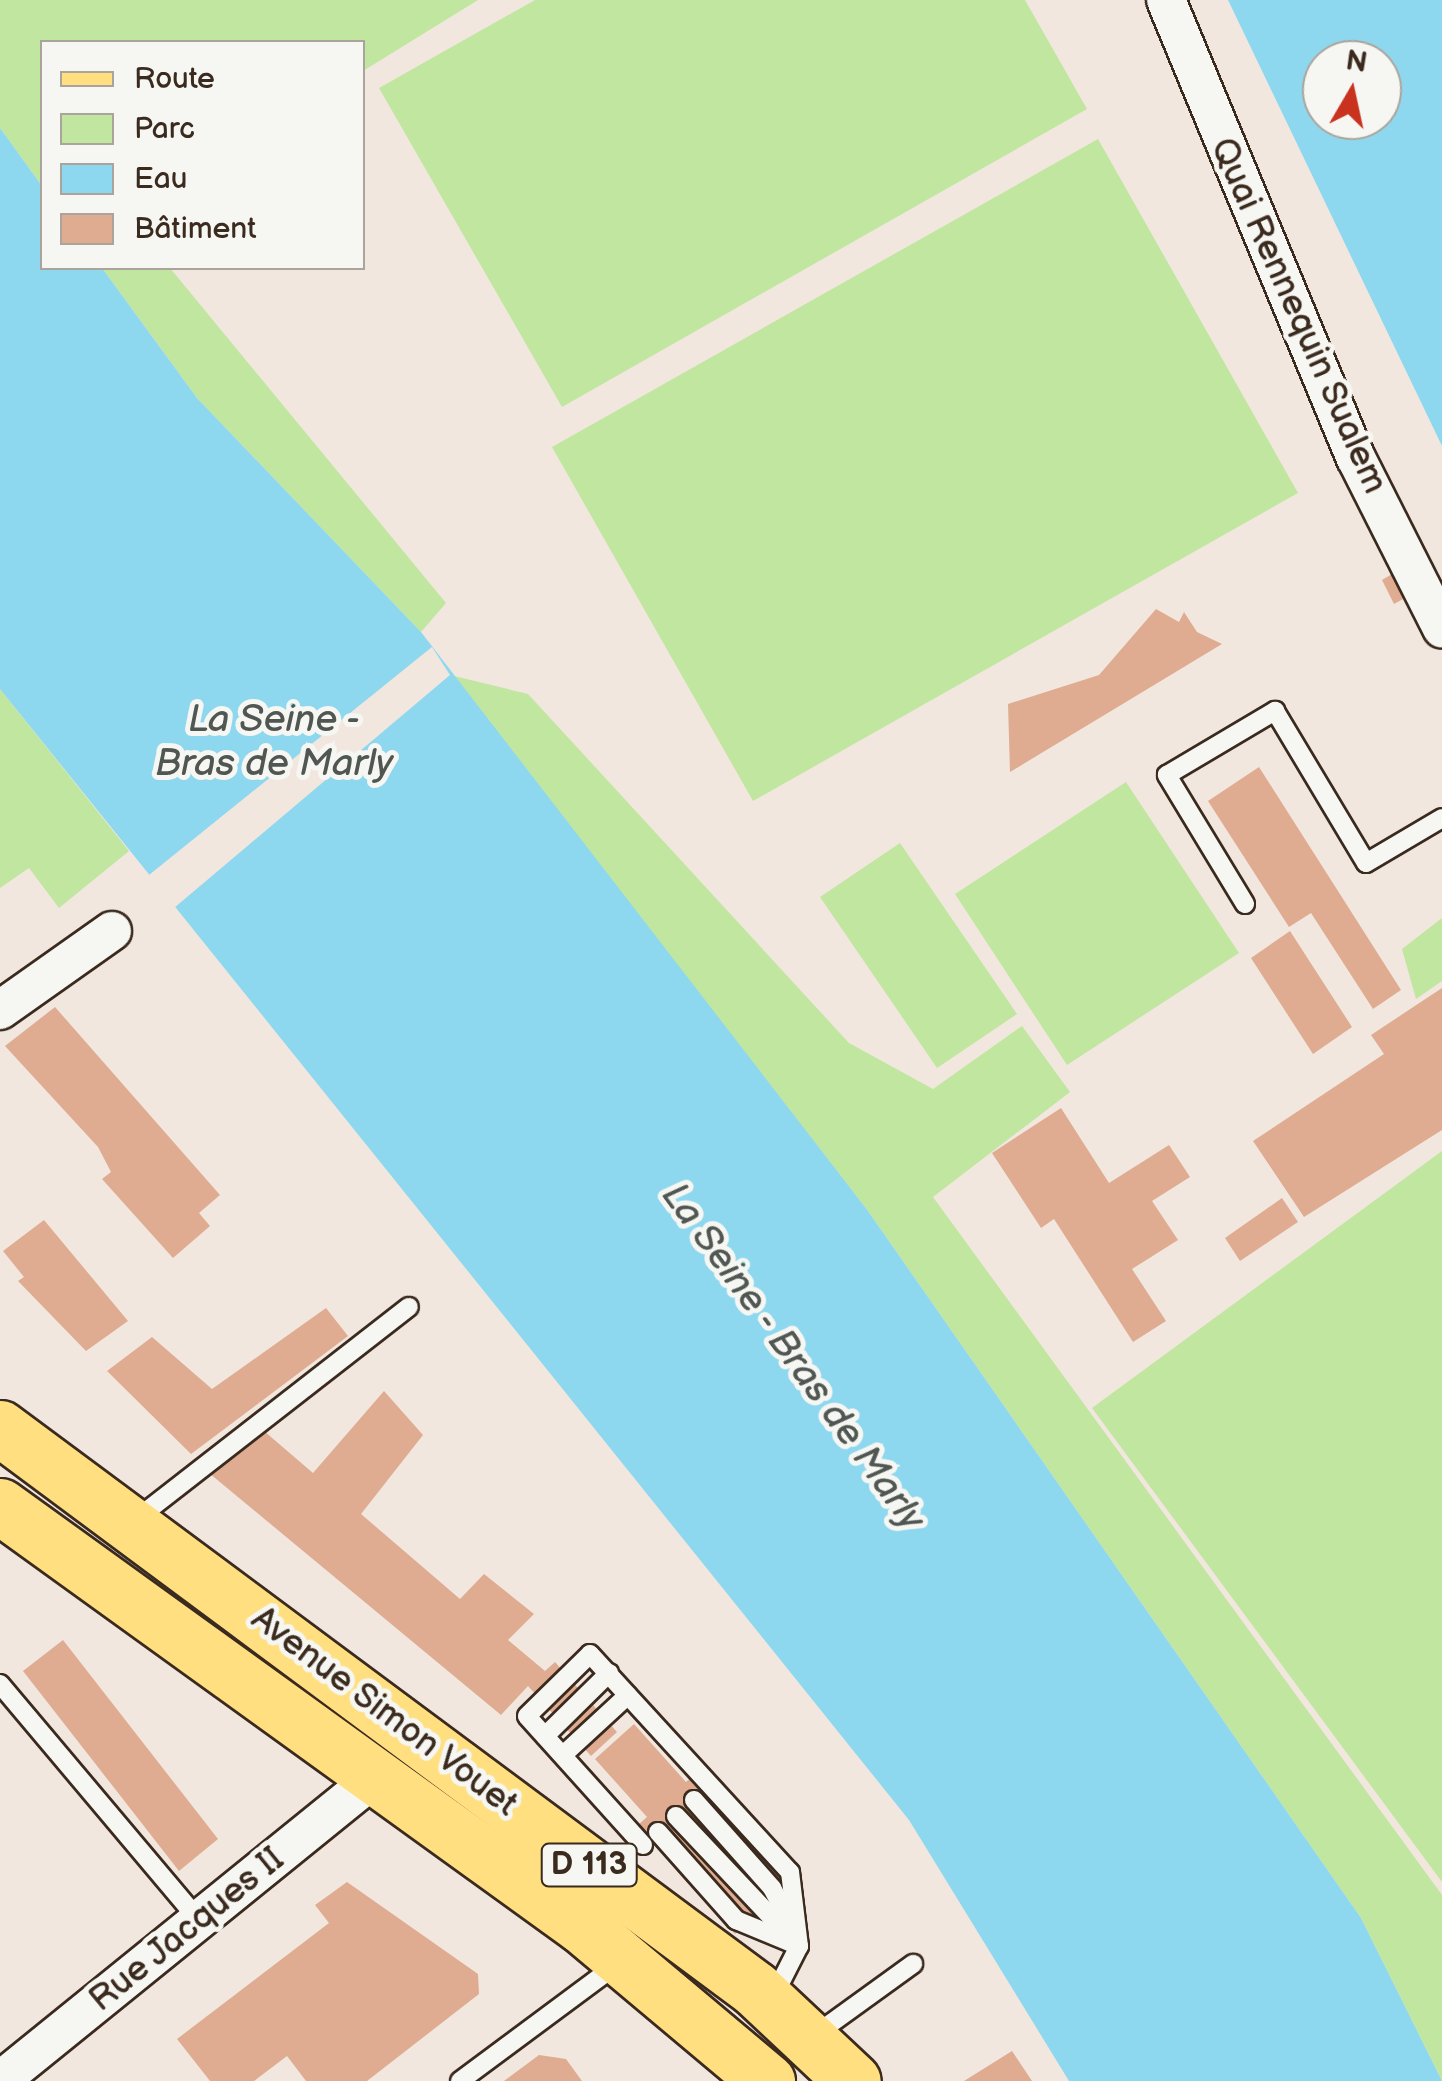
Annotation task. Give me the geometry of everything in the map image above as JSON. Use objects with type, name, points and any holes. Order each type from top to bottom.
[{"type":"main road","name":"Avenue Simon Vouet","points":[[0,1428],[464,1770],[625,1861],[853,2081]]},
{"type":"main road","name":"Avenue Simon Vouet","points":[[0,1506],[624,1960],[768,2081]]},
{"type":"main road","points":[[363,1697],[374,1778],[464,1770]]},
{"type":"street","name":"Quai Rennequin Sualem","points":[[1166,0],[1356,458],[1442,628]]},
{"type":"street","points":[[0,1010],[112,931]]},
{"type":"street","name":"Rue Jacques II","points":[[0,2081],[374,1778]]},
{"type":"lane","points":[[1245,904],[1167,774],[1276,711],[1366,862],[1442,818]]},
{"type":"lane","points":[[130,1524],[409,1307]]},
{"type":"lane","points":[[712,1784],[625,1861],[563,1756],[527,1716],[590,1654],[712,1784],[790,1872],[799,1946],[770,2002]]},
{"type":"lane","points":[[545,1736],[609,1674]]},
{"type":"lane","points":[[0,1684],[199,1920]]},
{"type":"lane","points":[[563,1756],[628,1694]]},
{"type":"lane","points":[[694,1800],[784,1904],[799,1946]]},
{"type":"lane","points":[[676,1816],[799,1946]]},
{"type":"lane","points":[[658,1832],[736,1920],[799,1946]]},
{"type":"lane","points":[[460,2081],[624,1960]]},
{"type":"lane","points":[[809,2040],[864,1996],[913,1964]]},
{"type":"green space","points":[[0,0],[478,0],[365,70],[365,40],[40,40],[40,183],[0,128]]},
{"type":"green space","points":[[535,0],[1025,0],[1087,109],[562,407],[379,88]]},
{"type":"green space","points":[[1098,139],[1298,493],[753,801],[552,447]]},
{"type":"green space","points":[[103,270],[172,270],[446,603],[421,632],[197,398]]},
{"type":"green space","points":[[450,675],[528,694],[849,1043],[933,1089],[1022,1026],[1070,1092],[933,1197],[1442,1895],[1442,2081],[1361,1918],[868,1211]]},
{"type":"green space","points":[[0,689],[129,851],[59,908],[29,868],[0,888]]},
{"type":"green space","points":[[1126,782],[1239,953],[1067,1065],[955,894]]},
{"type":"green space","points":[[900,843],[1017,1014],[937,1068],[820,897]]},
{"type":"green space","points":[[1442,918],[1442,981],[1416,999],[1402,949]]},
{"type":"green space","points":[[1442,1151],[1442,1882],[1092,1408]]},
{"type":"water","points":[[1228,0],[1442,0],[1442,446]]},
{"type":"water","name":"La Seine - Bras de Marly","points":[[0,128],[40,183],[40,270],[103,270],[197,398],[421,632],[868,1211],[1361,1918],[1442,2081],[1069,2081],[909,1820],[0,689]]},
{"type":"pier","points":[[432,647],[450,675],[174,908],[149,875]]},
{"type":"building","points":[[1392,574],[1405,598],[1394,604],[1382,580]]},
{"type":"building","points":[[1156,609],[1179,622],[1184,612],[1197,632],[1222,644],[1010,772],[1008,704],[1099,675]]},
{"type":"building","points":[[1259,767],[1401,990],[1373,1009],[1311,913],[1289,927],[1208,801]]},
{"type":"building","points":[[1290,931],[1352,1027],[1313,1054],[1251,958]]},
{"type":"building","points":[[1442,988],[1442,1130],[1304,1217],[1253,1141],[1384,1054],[1371,1035]]},
{"type":"building","points":[[55,1007],[220,1195],[199,1213],[210,1226],[173,1258],[102,1179],[111,1172],[98,1147],[5,1046]]},
{"type":"building","points":[[1061,1108],[1109,1183],[1169,1145],[1190,1177],[1152,1201],[1178,1240],[1132,1269],[1166,1321],[1133,1342],[1054,1219],[1041,1228],[992,1153]]},
{"type":"building","points":[[1282,1198],[1298,1222],[1240,1261],[1225,1238]]},
{"type":"building","points":[[44,1220],[128,1321],[86,1351],[18,1281],[24,1277],[3,1251]]},
{"type":"building","points":[[326,1308],[348,1336],[191,1454],[107,1371],[152,1337],[212,1389]]},
{"type":"building","points":[[384,1391],[423,1435],[361,1514],[460,1599],[484,1574],[534,1614],[508,1640],[545,1671],[555,1662],[617,1732],[591,1756],[528,1686],[501,1715],[209,1473],[264,1431],[313,1473]]},
{"type":"building","points":[[63,1640],[218,1839],[179,1871],[23,1671]]},
{"type":"building","points":[[634,1724],[686,1782],[705,1766],[802,1875],[735,1934],[638,1825],[647,1817],[595,1759]]},
{"type":"building","points":[[347,1882],[478,1974],[479,1994],[367,2081],[306,2081],[287,2056],[254,2081],[210,2081],[177,2039],[329,1923],[315,1905]]},
{"type":"building","points":[[1012,2051],[1032,2081],[964,2081]]},
{"type":"building","points":[[539,2055],[566,2059],[582,2081],[504,2081]]}]
